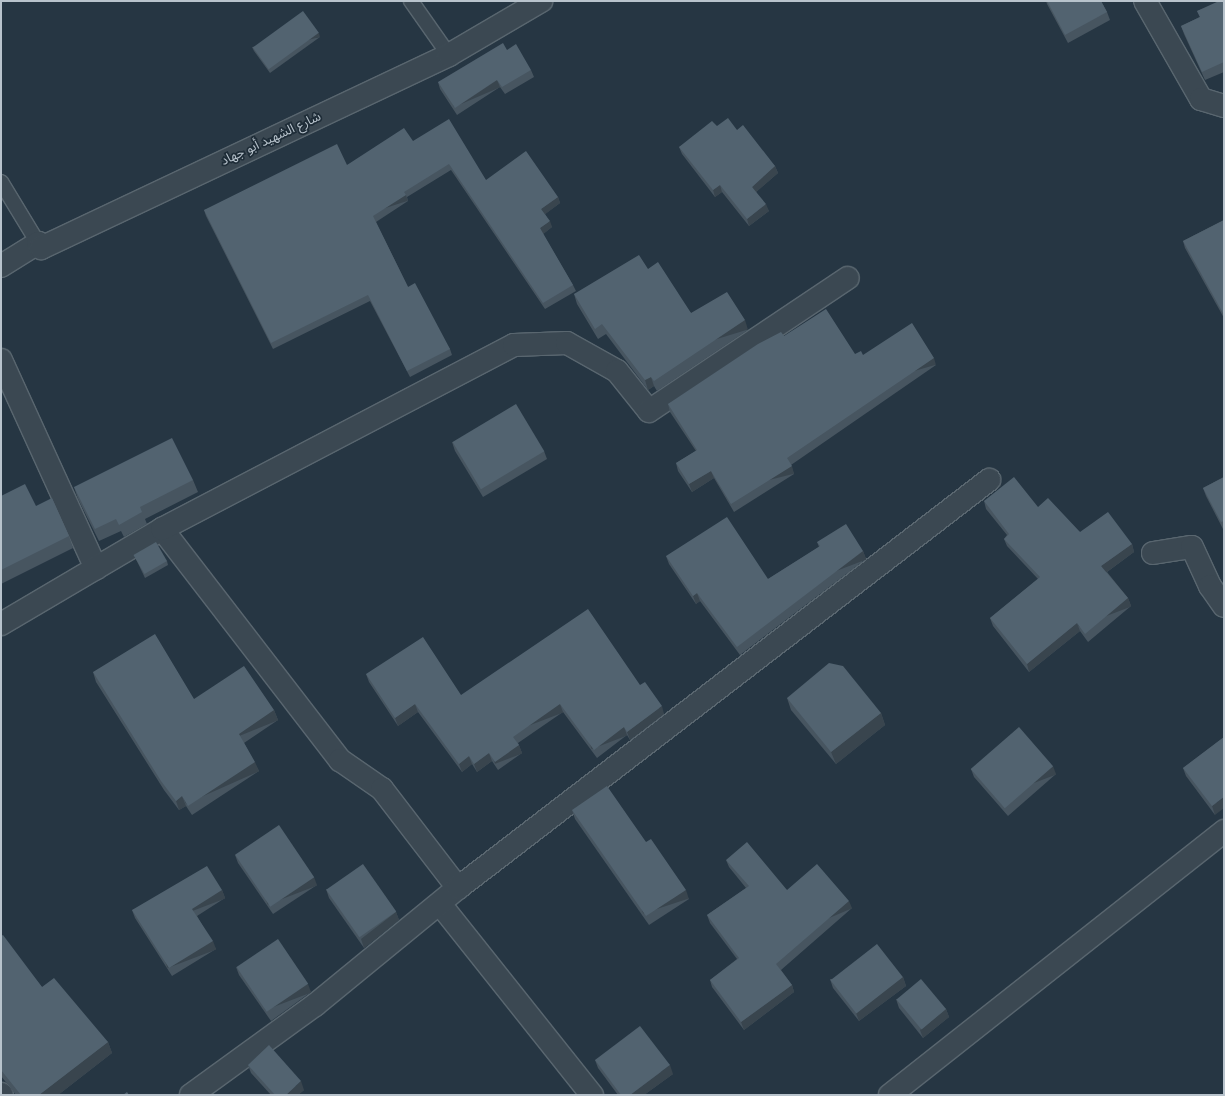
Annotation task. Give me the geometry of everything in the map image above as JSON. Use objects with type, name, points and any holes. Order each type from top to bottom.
[{"type":"street","name":"شارع الشهيد أبو جهاد","points":[[1,266],[38,243],[41,248],[449,55],[541,1]]},
{"type":"street","points":[[1145,1],[1201,99],[1224,106]]},
{"type":"street","points":[[1,624],[162,528],[514,345],[567,343],[617,371],[649,411],[848,278]]},
{"type":"street","points":[[1,360],[96,568]]},
{"type":"street","points":[[191,1095],[315,1004],[458,888],[989,480]]},
{"type":"street","points":[[162,528],[340,760],[382,788],[458,888]]},
{"type":"street","points":[[1153,553],[1192,547],[1210,586],[1224,606]]},
{"type":"street","points":[[890,1095],[1224,831]]},
{"type":"street","points":[[440,904],[592,1095]]},
{"type":"lane","points":[[411,1],[449,55]]},
{"type":"lane","points":[[1,182],[38,243]]},
{"type":"building","points":[[1047,1],[1101,1],[1107,12],[1065,35]]},
{"type":"building","points":[[1219,1],[1224,1],[1224,62],[1202,72],[1181,26],[1200,17],[1197,11]]},
{"type":"building","points":[[303,11],[319,33],[269,69],[253,47]]},
{"type":"building","points":[[503,43],[507,50],[516,44],[531,70],[502,87],[497,80],[455,108],[438,82]]},
{"type":"building","points":[[728,118],[737,130],[743,125],[775,166],[752,187],[766,204],[747,219],[720,185],[713,190],[679,147],[712,121],[717,126]]},
{"type":"building","points":[[449,119],[486,180],[526,151],[558,197],[541,209],[550,221],[540,228],[573,285],[543,303],[449,164],[404,192],[406,195],[373,216],[408,287],[415,283],[450,349],[407,371],[368,295],[271,343],[204,210],[337,144],[347,165],[404,128],[413,141]]},
{"type":"building","points":[[1224,220],[1224,315],[1183,241]]},
{"type":"building","points":[[639,255],[648,269],[658,262],[691,313],[727,292],[745,320],[654,381],[651,377],[645,380],[602,324],[595,329],[574,294]]},
{"type":"building","points":[[826,309],[855,354],[861,351],[863,355],[912,323],[934,358],[787,458],[792,466],[731,504],[711,471],[689,484],[676,463],[697,450],[668,404],[758,344],[781,332],[784,336]]},
{"type":"building","points":[[516,404],[544,451],[481,489],[453,442]]},
{"type":"building","points":[[172,438],[193,480],[140,507],[142,512],[119,525],[116,519],[95,529],[74,487]]},
{"type":"building","points":[[1014,477],[1038,507],[1048,498],[1080,532],[1108,512],[1132,544],[1101,566],[1128,598],[1085,634],[1077,623],[1027,664],[990,618],[1040,577],[1004,539],[1009,534],[984,501]]},
{"type":"building","points":[[1224,477],[1224,521],[1221,522],[1203,488]]},
{"type":"building","points":[[25,484],[36,506],[52,498],[69,536],[1,570],[1,496]]},
{"type":"building","points":[[727,517],[768,579],[820,546],[817,542],[846,524],[863,551],[737,647],[697,593],[693,596],[666,556]]},
{"type":"building","points":[[156,542],[167,561],[144,574],[133,555]]},
{"type":"building","points":[[588,609],[640,685],[645,682],[662,706],[627,732],[624,727],[594,750],[560,704],[513,737],[519,745],[495,762],[489,753],[474,764],[469,756],[459,764],[415,704],[395,718],[366,674],[423,637],[461,695]]},
{"type":"building","points":[[155,634],[194,699],[244,666],[274,710],[239,734],[255,762],[188,806],[182,796],[176,801],[161,781],[93,672]]},
{"type":"building","points":[[829,663],[843,666],[881,713],[831,752],[787,698]]},
{"type":"building","points":[[1019,727],[1053,766],[1005,808],[971,769]]},
{"type":"building","points":[[1224,737],[1224,797],[1212,806],[1183,768]]},
{"type":"building","points":[[607,786],[646,842],[651,839],[686,890],[646,916],[572,810]]},
{"type":"building","points":[[279,825],[314,877],[270,907],[235,855]]},
{"type":"building","points":[[747,842],[787,890],[817,864],[849,901],[776,964],[792,985],[741,1022],[710,980],[739,958],[707,915],[749,886],[726,860]]},
{"type":"building","points":[[363,864],[396,912],[359,937],[326,890]]},
{"type":"building","points":[[207,866],[222,890],[192,909],[213,941],[169,968],[132,910]]},
{"type":"building","points":[[3,935],[42,987],[54,978],[108,1042],[39,1095],[21,1095],[1,1070],[1,936]]},
{"type":"building","points":[[278,939],[308,984],[267,1012],[237,967]]},
{"type":"building","points":[[877,944],[903,977],[856,1013],[831,980]]},
{"type":"building","points":[[921,979],[946,1009],[922,1029],[896,1000]]},
{"type":"building","points":[[640,1026],[670,1065],[630,1095],[621,1095],[595,1060]]},
{"type":"building","points":[[269,1045],[301,1081],[286,1095],[275,1095],[248,1065]]}]
